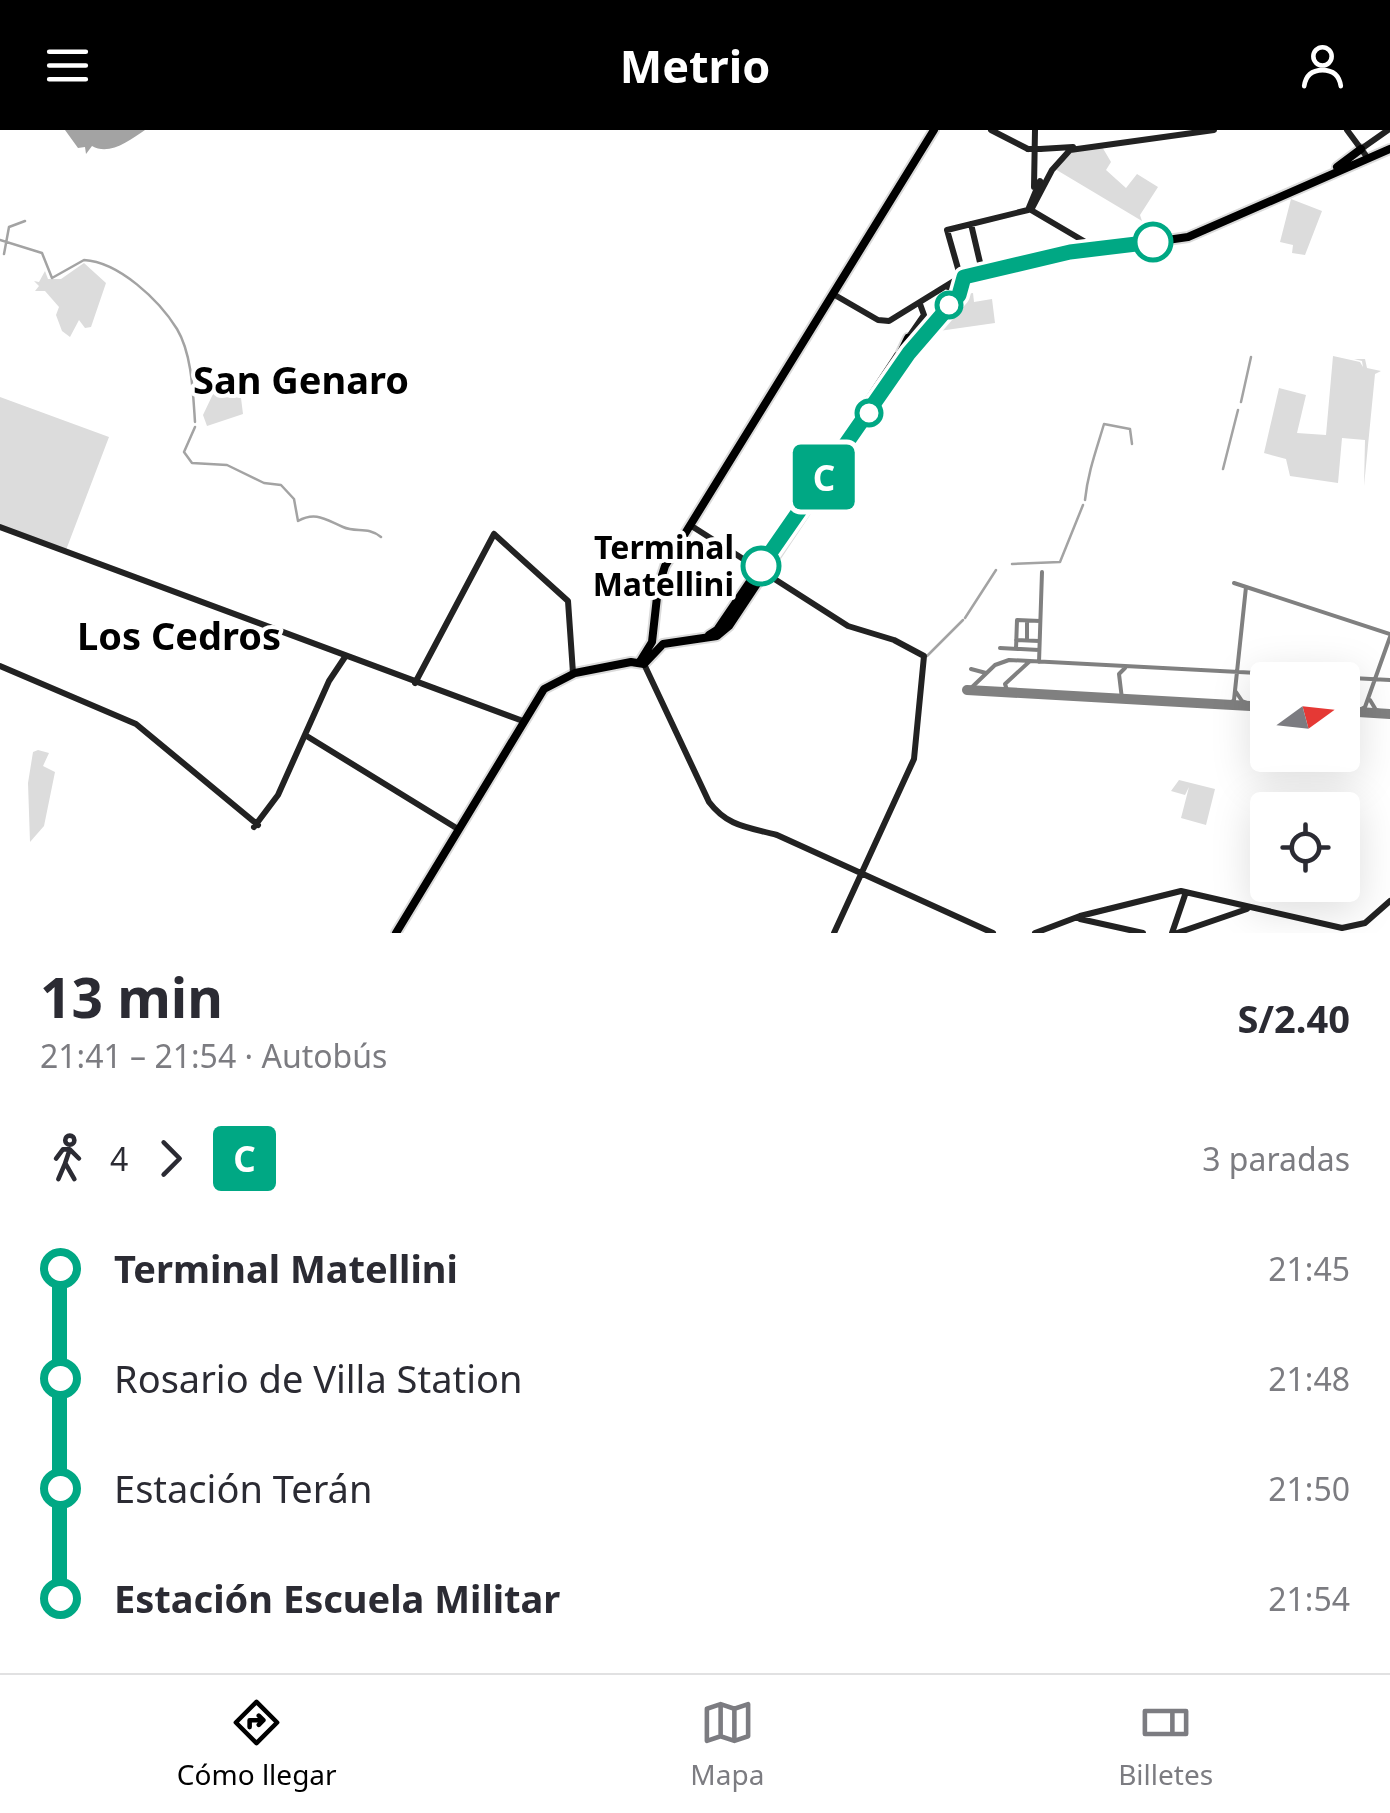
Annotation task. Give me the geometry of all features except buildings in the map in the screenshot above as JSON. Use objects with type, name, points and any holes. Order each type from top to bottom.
[{"type":"main road","points":[[589,667],[641,664],[656,644],[660,581],[936,130]]},
{"type":"main road","points":[[991,130],[1028,149],[1060,153],[1214,130]]},
{"type":"main road","points":[[1035,130],[1034,168],[1036,181],[1040,179]]},
{"type":"main road","points":[[1347,130],[1364,153]]},
{"type":"main road","points":[[785,524],[960,282],[982,270],[1090,246],[1189,233],[1328,173],[1364,153],[1388,130]]},
{"type":"main road","points":[[1030,209],[1040,179],[1060,153],[1068,148],[1092,146]]},
{"type":"main road","points":[[1364,153],[1390,149]]},
{"type":"main road","points":[[1030,209],[1040,179]]},
{"type":"main road","points":[[920,305],[960,282],[946,230],[1030,209],[1090,246]]},
{"type":"main road","points":[[972,224],[982,270]]},
{"type":"main road","points":[[834,294],[883,321],[898,318],[969,277],[1090,246]]},
{"type":"main road","points":[[396,929],[544,689],[573,671],[644,653],[656,644],[719,635],[960,282]]},
{"type":"main road","points":[[760,571],[785,524],[924,314],[920,305]]},
{"type":"main road","points":[[892,372],[908,338]]},
{"type":"main road","points":[[692,526],[844,628],[923,657]]},
{"type":"main road","points":[[0,529],[521,721]]},
{"type":"main road","points":[[416,682],[494,534],[568,601],[573,671]]},
{"type":"main road","points":[[760,571],[848,626],[898,642],[923,657]]},
{"type":"main road","points":[[878,636],[895,631],[898,642]]},
{"type":"main road","points":[[644,653],[641,664],[708,806],[728,825],[776,837],[977,930],[993,933]]},
{"type":"main road","points":[[836,933],[916,757],[923,657]]},
{"type":"main road","points":[[0,665],[135,726],[257,824],[280,798],[344,658]]},
{"type":"main road","points":[[641,664],[685,757]]},
{"type":"main road","points":[[663,709],[678,718]]},
{"type":"main road","points":[[306,737],[457,828]]},
{"type":"main road","points":[[1175,933],[1186,892]]},
{"type":"main road","points":[[1035,933],[1088,914],[1186,892],[1348,928],[1366,923],[1389,905]]},
{"type":"main road","points":[[1175,933],[1248,908]]},
{"type":"main road","points":[[1059,926],[1084,919],[1143,933]]},
{"type":"shaded area","points":[[65,130],[145,130],[112,148],[92,146],[86,154],[85,147],[78,148]]},
{"type":"shaded area","points":[[1101,145],[1111,162],[1106,170],[1126,188],[1137,174],[1158,187],[1140,215],[1142,221],[1055,169],[1070,151]]},
{"type":"shaded area","points":[[1291,199],[1322,211],[1305,255],[1292,253],[1293,245],[1280,242]]},
{"type":"shaded area","points":[[84,263],[106,283],[91,327],[85,328],[79,320],[70,337],[62,331],[56,315],[59,307],[45,291],[35,291],[39,286],[34,281],[39,282],[45,271],[48,279],[61,279]]},
{"type":"shaded area","points":[[973,293],[974,302],[992,299],[995,323],[932,332],[954,304],[967,303],[966,294]]},
{"type":"shaded area","points":[[1333,356],[1360,362],[1363,367],[1362,361],[1354,359],[1365,359],[1367,368],[1381,371],[1375,374],[1364,486],[1365,440],[1342,438],[1338,483],[1290,476],[1286,459],[1264,453],[1279,388],[1306,395],[1297,433],[1326,435]]},
{"type":"shaded area","points":[[231,388],[240,390],[243,414],[207,426],[203,415],[213,394]]},
{"type":"shaded area","points":[[0,397],[109,437],[66,550],[0,526]]},
{"type":"shaded area","points":[[33,752],[49,753],[43,766],[55,772],[44,826],[30,842],[28,783]]},
{"type":"shaded area","points":[[1179,780],[1215,789],[1206,825],[1181,818],[1189,787],[1185,795],[1171,791]]},
{"type":"waterway","points":[[4,254],[9,227],[25,221]]},
{"type":"waterway","points":[[0,240],[42,253],[52,278],[84,260],[97,262],[124,275],[149,295],[177,329],[186,350],[195,422]]},
{"type":"waterway","points":[[1241,402],[1251,357]]},
{"type":"waterway","points":[[1223,469],[1238,410]]},
{"type":"waterway","points":[[1085,500],[1104,424],[1130,429],[1132,444]]},
{"type":"waterway","points":[[195,427],[184,452],[192,463],[227,465],[264,483],[281,485],[294,499],[298,521],[321,518],[381,537]]},
{"type":"waterway","points":[[1012,564],[1060,562],[1083,505]]},
{"type":"waterway","points":[[965,618],[996,570]]},
{"type":"waterway","points":[[927,656],[963,620]]},
{"type":"taxiway","points":[[1039,662],[1042,572]]},
{"type":"taxiway","points":[[1234,583],[1390,634]]},
{"type":"taxiway","points":[[1229,705],[1234,700],[1246,587]]},
{"type":"taxiway","points":[[1016,649],[1017,620],[1040,621]]},
{"type":"taxiway","points":[[1027,621],[1027,640]]},
{"type":"taxiway","points":[[1360,710],[1365,707],[1390,637]]},
{"type":"taxiway","points":[[1016,640],[1039,641]]},
{"type":"taxiway","points":[[1000,648],[1039,650]]},
{"type":"taxiway","points":[[969,690],[995,665],[1009,660],[1390,680]]},
{"type":"taxiway","points":[[1008,693],[1005,684],[1030,661]]},
{"type":"taxiway","points":[[1122,699],[1119,674],[1125,668]]},
{"type":"taxiway","points":[[971,669],[986,673]]},
{"type":"taxiway","points":[[1236,692],[1250,704]]},
{"type":"taxiway","points":[[1370,700],[1376,710],[1386,713]]},
{"type":"runway","points":[[967,690],[1250,706]]},
{"type":"runway","points":[[1360,712],[1390,714]]},
{"type":"bus line","name":"C","points":[[761,566],[909,353],[936,317],[959,295],[964,277],[1070,252],[1153,242]]},
{"type":"place","name":"Terminal Matellini","points":[[761,566]]},
{"type":"district","name":"San Genaro","points":[[301,381]]},
{"type":"district","name":"Los Cedros","points":[[179,637]]}]
